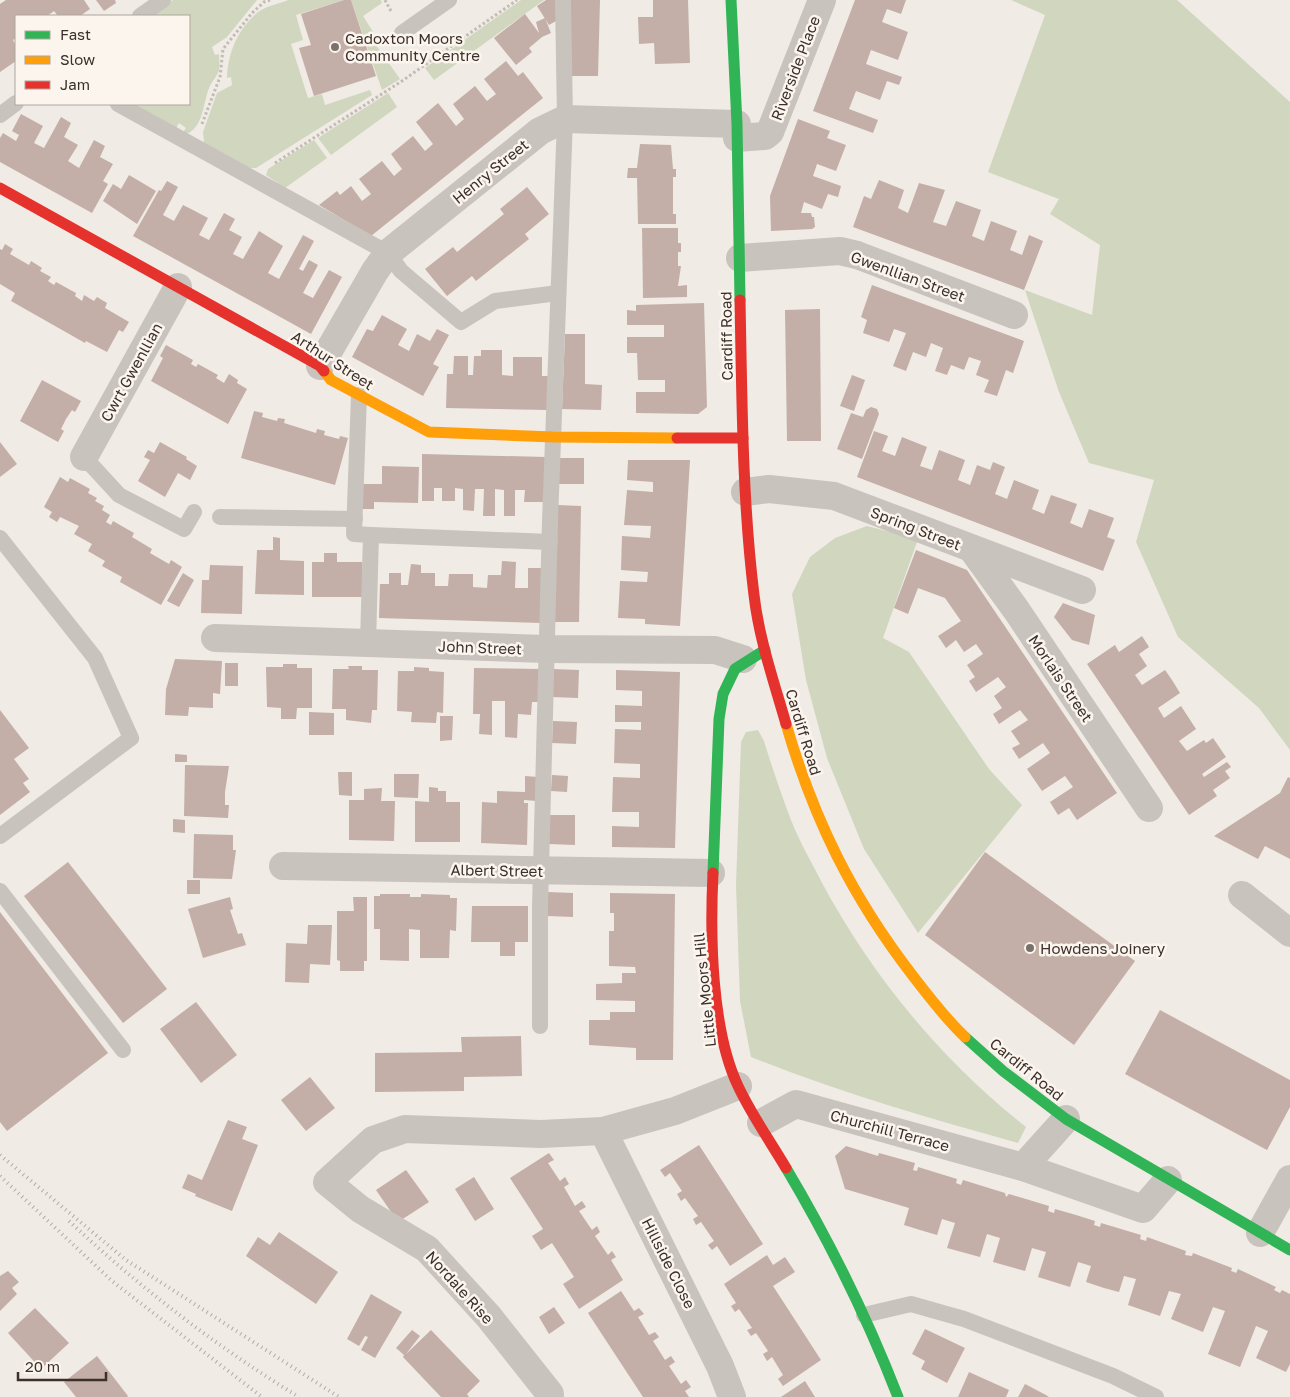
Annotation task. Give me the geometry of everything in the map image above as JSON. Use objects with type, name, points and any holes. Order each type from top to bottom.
[{"type":"street","name":"Cardiff Road","points":[[731,0],[737,131],[743,438],[745,492],[754,596],[754,654],[800,775],[827,839],[862,902],[896,954],[929,997],[962,1034],[1002,1071],[1066,1119],[1290,1250]]},
{"type":"street","name":"Riverside Place","points":[[737,131],[765,136],[770,132],[822,0]]},
{"type":"street","name":"Henry Street","points":[[320,366],[375,271],[388,253],[540,131],[565,119],[737,131]]},
{"type":"street","name":"Arthur Street","points":[[0,188],[320,366],[331,380],[430,432],[553,437],[743,438]]},
{"type":"street","name":"Gwenllian Street","points":[[740,258],[840,251],[857,255],[1014,314]]},
{"type":"street","name":"Cwrt Gwenllian","points":[[84,457],[178,287]]},
{"type":"street","name":"Spring Street","points":[[745,492],[769,489],[834,496],[1082,590]]},
{"type":"street","name":"Morlais Street","points":[[972,549],[1017,611],[1149,808]]},
{"type":"street","name":"John Street","points":[[215,638],[546,649],[715,650],[754,654]]},
{"type":"street","name":"Little Moors Hill","points":[[754,654],[731,674],[723,693],[719,719],[711,873],[716,989],[724,1050],[738,1086],[825,1234],[864,1315],[898,1397]]},
{"type":"street","name":"Albert Street","points":[[283,866],[711,873]]},
{"type":"street","points":[[1242,895],[1290,934]]},
{"type":"street","points":[[603,1131],[675,1111],[738,1086]]},
{"type":"street","name":"Churchill Terrace","points":[[761,1123],[796,1104],[1022,1167],[1143,1208],[1168,1180]]},
{"type":"street","points":[[1022,1167],[1066,1119]]},
{"type":"street","name":"Nordale Rise","points":[[550,1394],[489,1317],[427,1249],[360,1209],[327,1182],[373,1140],[405,1130],[541,1134],[603,1131]]},
{"type":"street","name":"Hillside Close","points":[[603,1131],[720,1366],[732,1397]]},
{"type":"street","points":[[1260,1233],[1290,1178]]},
{"type":"lane","points":[[141,15],[163,0]]},
{"type":"lane","points":[[402,33],[449,0]]},
{"type":"lane","points":[[540,1026],[546,649],[565,119],[563,0]]},
{"type":"lane","points":[[0,114],[15,104]]},
{"type":"lane","points":[[120,105],[193,146],[254,177],[388,253],[401,272],[461,322],[495,301],[558,293]]},
{"type":"lane","points":[[359,395],[354,534],[550,542]]},
{"type":"lane","points":[[84,457],[119,495],[184,529],[194,512]]},
{"type":"lane","points":[[220,517],[355,519]]},
{"type":"lane","points":[[368,643],[370,534]]},
{"type":"lane","points":[[0,538],[95,658],[131,738],[0,836]]},
{"type":"lane","points":[[0,891],[123,1050]]},
{"type":"lane","points":[[864,1315],[911,1304],[920,1306],[992,1329],[1112,1376],[1156,1397]]},
{"type":"path","points":[[193,146],[220,77],[223,49],[252,13],[264,1],[270,0]]},
{"type":"path","points":[[254,177],[402,81],[517,0]]},
{"type":"green space","points":[[173,0],[257,0],[227,37],[212,47],[215,55],[219,54],[219,70],[208,90],[198,124],[187,134],[183,132],[186,128],[179,123],[176,128],[136,105],[190,105],[190,15],[151,15]]},
{"type":"green space","points":[[288,0],[344,0],[296,15],[303,40],[291,44],[308,98],[322,94],[325,105],[370,90],[372,95],[256,168],[248,168],[204,143],[203,132],[217,93],[232,85],[231,77],[227,78],[229,59],[240,33],[258,12]]},
{"type":"green space","points":[[351,0],[381,0],[382,3],[363,16],[375,35],[371,38],[400,79],[382,90]]},
{"type":"green space","points":[[521,0],[544,0],[434,80],[425,68]]},
{"type":"green space","points":[[1011,0],[1177,0],[1290,102],[1290,750],[1259,708],[1178,637],[1136,542],[1154,480],[1089,463],[1059,392],[1025,290],[1092,315],[1100,245],[1050,214],[1059,199],[988,172],[1045,15]]},
{"type":"green space","points":[[388,93],[397,107],[331,155],[318,138]]},
{"type":"green space","points":[[314,140],[327,158],[285,188],[266,175],[268,169]]},
{"type":"green space","points":[[867,526],[918,539],[883,638],[909,652],[989,769],[1022,805],[918,933],[864,849],[827,758],[806,680],[792,594],[810,557],[835,538]]},
{"type":"green space","points":[[758,730],[764,741],[794,828],[841,916],[886,983],[937,1045],[965,1074],[1026,1127],[1018,1143],[850,1093],[751,1057],[740,1001],[736,885],[741,742],[746,732]]},
{"type":"building","points":[[6,0],[84,0],[90,9],[81,15],[57,15],[54,11],[48,15],[15,15],[15,39],[13,40],[15,44],[15,62],[0,72],[0,4]]},
{"type":"building","points":[[96,0],[115,0],[116,3],[104,11]]},
{"type":"building","name":"Cadoxton Moors Community Centre","points":[[344,0],[351,0],[376,76],[314,96],[299,48],[311,45],[301,14]]},
{"type":"building","points":[[546,0],[556,0],[556,21],[549,25],[537,6]]},
{"type":"building","points":[[571,0],[600,0],[598,76],[569,76]]},
{"type":"building","points":[[653,0],[688,0],[690,63],[655,64],[654,43],[639,44],[638,17],[653,17]]},
{"type":"building","points":[[855,0],[906,0],[901,14],[887,9],[882,22],[908,32],[898,60],[871,50],[866,64],[902,77],[899,85],[887,81],[880,100],[856,91],[849,109],[878,120],[873,133],[813,111]]},
{"type":"building","points":[[525,14],[539,33],[536,22],[545,18],[551,33],[542,37],[529,48],[532,52],[516,65],[494,38]]},
{"type":"building","points":[[506,61],[518,76],[523,72],[543,98],[371,236],[319,205],[337,191],[340,195],[351,186],[362,201],[371,194],[359,179],[382,161],[394,176],[402,169],[391,154],[413,136],[425,151],[433,144],[416,122],[438,103],[456,126],[464,119],[453,104],[475,86],[487,101],[496,94],[484,79]]},
{"type":"building","points":[[21,114],[43,126],[34,143],[44,148],[61,117],[71,123],[64,137],[78,145],[68,161],[79,168],[94,140],[105,146],[100,157],[113,164],[103,181],[108,184],[92,213],[0,162],[0,138],[3,133],[16,141],[19,135],[12,131]]},
{"type":"building","points":[[798,119],[830,131],[827,138],[846,145],[836,171],[817,164],[813,176],[841,186],[838,197],[828,194],[822,209],[804,202],[801,213],[811,213],[812,217],[814,217],[815,227],[812,229],[771,231],[770,196]]},
{"type":"building","points":[[640,144],[671,145],[673,169],[676,169],[676,177],[673,177],[673,214],[676,214],[676,224],[638,224],[637,178],[627,178],[628,168],[637,168]]},
{"type":"building","points":[[129,175],[156,191],[137,224],[103,201],[113,184],[121,189]]},
{"type":"building","points":[[879,180],[904,190],[898,208],[908,213],[919,183],[945,190],[933,222],[946,226],[956,201],[981,210],[972,236],[984,241],[991,221],[1017,231],[1010,250],[1022,255],[1029,235],[1043,241],[1024,290],[853,227],[864,196],[871,199]]},
{"type":"building","points":[[167,181],[178,187],[163,215],[174,221],[183,205],[208,218],[199,235],[209,240],[224,213],[235,219],[229,230],[242,237],[233,254],[243,259],[259,231],[283,246],[268,273],[279,279],[303,235],[314,241],[299,269],[303,271],[309,260],[318,265],[303,293],[313,298],[329,270],[342,277],[311,334],[133,236],[159,190],[161,191]]},
{"type":"building","points":[[527,187],[549,214],[525,234],[529,239],[476,281],[472,276],[447,296],[425,269],[453,247],[457,252],[504,214],[500,209]]},
{"type":"building","points":[[642,228],[678,228],[678,243],[681,243],[681,252],[678,252],[678,266],[681,266],[678,286],[687,285],[687,297],[643,298]]},
{"type":"building","points":[[5,244],[13,249],[10,254],[29,265],[31,261],[42,268],[40,271],[51,277],[48,281],[54,285],[56,282],[76,293],[75,296],[82,301],[84,295],[94,301],[97,297],[107,303],[105,308],[129,322],[123,332],[119,330],[107,352],[86,341],[85,343],[11,301],[15,293],[0,284],[0,249],[2,250]]},
{"type":"building","points":[[872,285],[1024,341],[1013,373],[1006,370],[997,396],[984,392],[989,380],[976,375],[981,361],[969,357],[964,370],[951,365],[947,375],[935,371],[943,348],[931,343],[926,357],[913,352],[906,371],[893,366],[906,333],[894,329],[889,342],[863,333],[867,320],[861,317]]},
{"type":"building","points":[[704,303],[707,407],[698,414],[636,413],[636,392],[665,392],[665,380],[638,380],[637,353],[627,353],[627,337],[664,337],[664,325],[627,325],[627,310],[636,311],[636,305]]},
{"type":"building","points":[[820,309],[821,441],[787,441],[785,310]]},
{"type":"building","points":[[382,315],[407,329],[398,345],[409,351],[417,334],[430,341],[437,329],[449,335],[433,364],[439,367],[423,396],[352,357],[367,329],[373,331]]},
{"type":"building","points":[[565,334],[585,334],[585,384],[602,385],[601,410],[562,409]]},
{"type":"building","points":[[166,345],[193,360],[191,364],[196,367],[198,364],[218,375],[216,378],[224,383],[229,374],[238,380],[237,383],[247,389],[228,424],[151,381],[163,358],[160,356]]},
{"type":"building","points":[[481,350],[502,350],[502,375],[513,376],[513,357],[542,357],[542,376],[548,376],[547,410],[446,408],[447,374],[453,374],[454,356],[468,356],[468,375],[473,375],[474,356],[481,356]]},
{"type":"building","points":[[852,375],[865,380],[854,411],[840,406]]},
{"type":"building","points":[[42,380],[81,401],[75,412],[72,410],[66,419],[61,429],[64,431],[58,442],[20,421]]},
{"type":"building","points":[[871,407],[877,409],[879,414],[862,459],[837,449],[851,413],[863,417],[866,410]]},
{"type":"building","points":[[254,411],[263,413],[262,417],[277,421],[278,418],[285,419],[284,423],[316,433],[317,429],[325,431],[324,435],[339,439],[340,436],[348,438],[335,485],[241,458]]},
{"type":"building","points":[[874,431],[888,436],[882,451],[895,456],[902,437],[927,447],[920,466],[932,470],[939,450],[965,460],[958,480],[970,485],[977,465],[990,470],[993,462],[1005,467],[995,494],[1007,499],[1014,480],[1039,490],[1032,509],[1044,514],[1051,495],[1077,504],[1070,523],[1082,528],[1089,509],[1114,518],[1107,537],[1115,540],[1103,571],[857,477]]},
{"type":"building","points":[[0,442],[17,464],[0,477]]},
{"type":"building","points":[[160,442],[187,457],[186,459],[197,466],[190,480],[178,473],[165,497],[138,481],[150,460],[144,457],[148,450],[154,453]]},
{"type":"building","points":[[422,454],[546,457],[545,502],[524,502],[525,490],[515,490],[515,516],[504,516],[504,490],[495,489],[495,516],[483,516],[484,489],[475,489],[474,511],[463,510],[463,489],[455,488],[455,501],[442,501],[442,488],[434,488],[434,501],[422,501]]},
{"type":"building","points":[[558,458],[584,458],[584,484],[557,484]]},
{"type":"building","points":[[628,460],[690,460],[680,626],[645,624],[645,619],[618,618],[620,581],[647,582],[648,572],[621,570],[622,536],[650,538],[651,526],[624,525],[627,490],[653,492],[653,482],[627,480]]},
{"type":"building","points":[[382,466],[419,467],[418,503],[374,502],[374,509],[362,509],[362,484],[382,484]]},
{"type":"building","points":[[60,477],[68,482],[70,478],[90,489],[88,493],[97,498],[95,501],[104,506],[102,510],[110,515],[106,522],[111,525],[113,521],[134,533],[132,537],[152,549],[150,553],[169,564],[171,560],[182,567],[161,605],[120,582],[122,577],[102,566],[105,561],[88,551],[92,544],[74,534],[79,526],[60,517],[57,522],[49,517],[52,512],[44,507]]},
{"type":"building","points":[[557,505],[581,506],[579,622],[554,622]]},
{"type":"building","points":[[273,537],[280,538],[280,560],[304,561],[304,595],[255,594],[257,550],[273,550]]},
{"type":"building","points":[[916,550],[967,570],[1117,793],[1077,820],[1069,808],[1058,815],[1050,802],[1073,787],[1065,776],[1042,791],[1027,769],[1050,753],[1043,743],[1019,759],[1012,748],[1020,744],[1011,731],[1028,720],[1020,710],[999,724],[993,714],[1002,708],[994,696],[1006,687],[998,677],[976,692],[969,681],[975,677],[967,665],[983,654],[976,644],[964,652],[956,640],[946,648],[938,636],[961,621],[945,598],[918,588],[908,614],[894,608]]},
{"type":"building","points":[[324,553],[337,553],[337,562],[362,562],[362,597],[312,597],[312,562],[324,562]]},
{"type":"building","points":[[502,561],[516,562],[515,588],[528,588],[528,568],[543,568],[542,623],[379,618],[380,584],[389,584],[389,573],[401,573],[401,585],[408,585],[411,564],[421,565],[421,573],[435,573],[435,586],[448,586],[449,574],[473,574],[473,587],[487,588],[488,575],[501,575]]},
{"type":"building","points":[[210,565],[243,566],[242,614],[201,613],[202,580],[209,580]]},
{"type":"building","points":[[183,573],[194,580],[179,607],[167,601]]},
{"type":"building","points":[[1063,603],[1095,615],[1089,645],[1072,640],[1054,617]]},
{"type":"building","points":[[1142,636],[1149,647],[1139,654],[1147,666],[1135,675],[1142,685],[1165,670],[1180,693],[1158,708],[1164,718],[1181,706],[1196,729],[1179,741],[1187,751],[1204,740],[1206,743],[1213,738],[1226,757],[1202,774],[1204,777],[1227,762],[1231,767],[1225,771],[1230,778],[1213,790],[1217,796],[1189,815],[1087,664],[1115,645],[1119,652]]},
{"type":"building","points":[[175,659],[222,661],[220,694],[213,693],[213,708],[189,707],[188,716],[165,715],[166,689]]},
{"type":"building","points":[[225,663],[238,663],[238,686],[225,686]]},
{"type":"building","points":[[283,664],[297,664],[297,668],[312,668],[312,708],[297,708],[296,719],[281,719],[281,708],[267,707],[266,667],[283,667]]},
{"type":"building","points":[[348,666],[362,666],[362,670],[378,670],[377,710],[372,710],[371,723],[346,720],[346,709],[332,709],[333,669],[349,669]]},
{"type":"building","points":[[414,667],[444,672],[443,713],[437,712],[436,723],[411,722],[412,712],[397,711],[398,671],[414,671]]},
{"type":"building","points":[[474,668],[541,669],[540,702],[532,702],[531,715],[518,714],[517,738],[505,737],[505,701],[492,701],[492,735],[479,734],[480,714],[473,714]]},
{"type":"building","points":[[553,669],[579,670],[578,698],[552,697]]},
{"type":"building","points":[[616,670],[680,672],[675,848],[612,847],[612,826],[639,827],[639,812],[612,812],[613,777],[640,778],[640,764],[614,763],[615,729],[641,730],[641,722],[615,722],[615,705],[642,706],[642,691],[616,690]]},
{"type":"building","points":[[0,710],[29,748],[14,759],[29,779],[23,783],[30,792],[0,815]]},
{"type":"building","points":[[309,712],[334,713],[334,735],[309,735]]},
{"type":"building","points":[[440,716],[453,716],[452,740],[440,741]]},
{"type":"building","points":[[553,721],[577,722],[576,744],[552,743]]},
{"type":"building","points":[[175,754],[187,755],[187,762],[175,762]]},
{"type":"building","points":[[185,765],[229,766],[225,792],[225,805],[229,805],[228,818],[184,816]]},
{"type":"building","points":[[338,772],[352,772],[352,796],[339,795]]},
{"type":"building","points":[[394,774],[419,774],[418,798],[394,797]]},
{"type":"building","points":[[552,775],[568,776],[567,792],[551,791]]},
{"type":"building","points":[[525,776],[538,777],[537,801],[524,800],[524,803],[528,803],[527,845],[481,843],[482,802],[497,803],[497,791],[525,792]]},
{"type":"building","points":[[1288,777],[1290,778],[1290,859],[1265,846],[1258,859],[1214,836],[1280,793]]},
{"type":"building","points":[[429,787],[438,788],[438,791],[446,791],[446,802],[460,802],[460,842],[415,842],[415,801],[429,802]]},
{"type":"building","points":[[382,788],[381,801],[395,801],[394,841],[349,840],[349,800],[364,800],[364,789]]},
{"type":"building","points":[[549,815],[575,815],[575,845],[549,844]]},
{"type":"building","points":[[173,819],[185,820],[185,833],[173,832]]},
{"type":"building","points":[[194,834],[233,835],[233,850],[236,850],[232,879],[193,878]]},
{"type":"building","name":"Howdens Joinery","points":[[985,852],[1135,961],[1074,1045],[925,935]]},
{"type":"building","points":[[68,862],[167,989],[123,1023],[24,896]]},
{"type":"building","points":[[187,880],[200,880],[200,894],[187,894]]},
{"type":"building","points":[[548,892],[573,893],[573,917],[547,916]]},
{"type":"building","points":[[610,893],[675,894],[673,1060],[636,1060],[636,1048],[589,1045],[589,1020],[610,1020],[610,1012],[635,1012],[635,1001],[596,1000],[596,984],[622,983],[622,973],[636,973],[635,967],[609,966],[609,931],[614,931],[614,913],[610,913]]},
{"type":"building","points":[[380,894],[410,894],[410,897],[421,897],[421,894],[450,895],[450,898],[457,898],[456,931],[450,930],[449,958],[420,958],[420,930],[409,929],[409,961],[380,960],[380,929],[374,929],[374,896],[380,896]]},
{"type":"building","points":[[230,897],[233,909],[230,910],[238,934],[242,933],[246,945],[203,958],[188,909]]},
{"type":"building","points":[[353,897],[367,897],[367,961],[364,961],[364,971],[340,971],[340,961],[337,960],[337,911],[354,911]]},
{"type":"building","points":[[472,906],[528,906],[528,942],[515,942],[515,956],[500,956],[500,942],[471,942]]},
{"type":"building","points":[[0,912],[108,1053],[7,1131],[0,1122]]},
{"type":"building","points":[[308,925],[332,925],[330,965],[310,964],[309,983],[285,982],[286,943],[307,944]]},
{"type":"building","points":[[196,1002],[237,1055],[201,1083],[160,1029]]},
{"type":"building","points":[[1160,1010],[1290,1080],[1290,1107],[1267,1150],[1125,1074]]},
{"type":"building","points":[[521,1036],[522,1076],[464,1077],[464,1091],[375,1092],[375,1053],[462,1052],[461,1037]]},
{"type":"building","points":[[310,1077],[335,1108],[306,1131],[281,1100]]},
{"type":"building","points":[[228,1120],[247,1127],[242,1139],[258,1145],[232,1211],[195,1196],[196,1194],[182,1188],[188,1174],[202,1180]]},
{"type":"building","points":[[699,1145],[763,1244],[730,1266],[717,1246],[712,1250],[708,1245],[714,1241],[701,1222],[696,1225],[693,1219],[698,1216],[685,1198],[681,1201],[677,1194],[682,1191],[670,1173],[665,1177],[660,1170]]},
{"type":"building","points":[[846,1146],[878,1156],[879,1153],[915,1163],[913,1170],[917,1171],[918,1167],[957,1179],[956,1183],[961,1185],[963,1180],[1005,1193],[1006,1197],[1009,1194],[1049,1206],[1048,1211],[1054,1213],[1055,1209],[1076,1215],[1095,1221],[1094,1225],[1100,1227],[1101,1223],[1141,1235],[1140,1239],[1146,1241],[1147,1237],[1186,1251],[1185,1255],[1192,1256],[1193,1253],[1232,1268],[1231,1271],[1236,1273],[1238,1269],[1276,1287],[1274,1290],[1280,1293],[1282,1290],[1290,1294],[1290,1364],[1286,1372],[1256,1358],[1268,1331],[1256,1326],[1240,1367],[1208,1354],[1225,1311],[1213,1307],[1203,1332],[1171,1319],[1181,1294],[1169,1291],[1160,1316],[1128,1305],[1136,1279],[1124,1276],[1119,1292],[1104,1288],[1086,1282],[1091,1266],[1078,1262],[1070,1287],[1038,1277],[1046,1252],[1032,1248],[1025,1271],[993,1262],[1000,1238],[987,1234],[980,1257],[947,1248],[955,1223],[942,1219],[937,1235],[920,1230],[904,1225],[909,1208],[845,1189],[835,1156]]},
{"type":"building","points":[[549,1153],[554,1160],[548,1163],[560,1181],[565,1177],[569,1184],[564,1187],[575,1206],[582,1201],[586,1207],[579,1211],[592,1230],[597,1226],[600,1232],[595,1236],[608,1255],[612,1251],[616,1257],[611,1260],[623,1280],[579,1309],[563,1284],[574,1277],[552,1243],[541,1250],[532,1236],[543,1229],[510,1178]]},
{"type":"building","points":[[406,1170],[429,1202],[398,1222],[376,1190]]},
{"type":"building","points":[[474,1177],[494,1209],[475,1221],[455,1189]]},
{"type":"building","points":[[279,1232],[338,1272],[316,1304],[246,1256],[258,1237],[270,1245]]},
{"type":"building","points":[[767,1255],[773,1265],[785,1257],[795,1272],[773,1286],[821,1360],[783,1386],[778,1379],[783,1375],[772,1357],[767,1361],[763,1354],[768,1351],[756,1333],[751,1336],[747,1330],[752,1328],[739,1309],[735,1312],[731,1306],[736,1303],[724,1284]]},
{"type":"building","points":[[8,1271],[19,1282],[12,1288],[17,1294],[0,1311],[0,1276]]},
{"type":"building","points":[[621,1291],[634,1311],[639,1308],[644,1314],[638,1317],[649,1335],[655,1332],[659,1337],[653,1341],[665,1360],[671,1356],[675,1362],[669,1366],[681,1384],[686,1380],[691,1387],[685,1391],[689,1397],[643,1397],[588,1313]]},
{"type":"building","points":[[371,1294],[402,1312],[375,1358],[361,1350],[368,1337],[365,1336],[359,1346],[347,1339]]},
{"type":"building","points":[[554,1307],[565,1323],[549,1334],[539,1317]]},
{"type":"building","points":[[35,1308],[69,1343],[41,1369],[8,1333]]},
{"type":"building","points":[[925,1329],[965,1348],[947,1383],[921,1369],[925,1361],[912,1354]]},
{"type":"building","points":[[412,1330],[420,1336],[406,1354],[431,1330],[480,1381],[467,1394],[469,1397],[441,1397],[403,1357],[404,1355],[396,1348]]},
{"type":"building","points":[[97,1356],[127,1397],[76,1397],[64,1382]]},
{"type":"building","points":[[969,1372],[1009,1390],[1006,1397],[958,1397]]},
{"type":"building","points":[[805,1381],[815,1397],[781,1397]]},
{"type":"building","points":[[1025,1384],[1046,1395],[1049,1397],[1018,1397]]},
{"type":"railway","points":[[0,1155],[126,1260],[339,1397]]},
{"type":"railway","points":[[0,1176],[112,1281],[262,1397]]},
{"type":"railway","points":[[69,1221],[151,1293],[238,1358],[299,1397]]},
{"type":"traffic: fast","points":[[731,0],[737,124],[740,300]]},
{"type":"traffic: fast","points":[[713,873],[719,719],[723,694],[735,669],[765,650]]},
{"type":"traffic: fast","points":[[965,1037],[1003,1071],[1066,1119],[1290,1250]]},
{"type":"traffic: fast","points":[[786,1168],[847,1280],[874,1338],[898,1397]]},
{"type":"traffic: slow","points":[[324,371],[331,380],[429,432],[553,437],[677,438]]},
{"type":"traffic: slow","points":[[786,724],[809,793],[822,825],[853,887],[871,917],[913,976],[931,1000],[965,1037]]},
{"type":"traffic: jam","points":[[0,188],[320,366],[324,371]]},
{"type":"traffic: jam","points":[[740,300],[745,484],[754,595],[763,644],[786,724]]},
{"type":"traffic: jam","points":[[677,438],[743,438]]},
{"type":"traffic: jam","points":[[713,873],[712,953],[717,1010],[722,1037],[738,1086],[786,1168]]},
{"type":"place","name":"Cadoxton Moors Community Centre","points":[[335,47]]},
{"type":"place","name":"Howdens Joinery","points":[[1030,948]]}]
